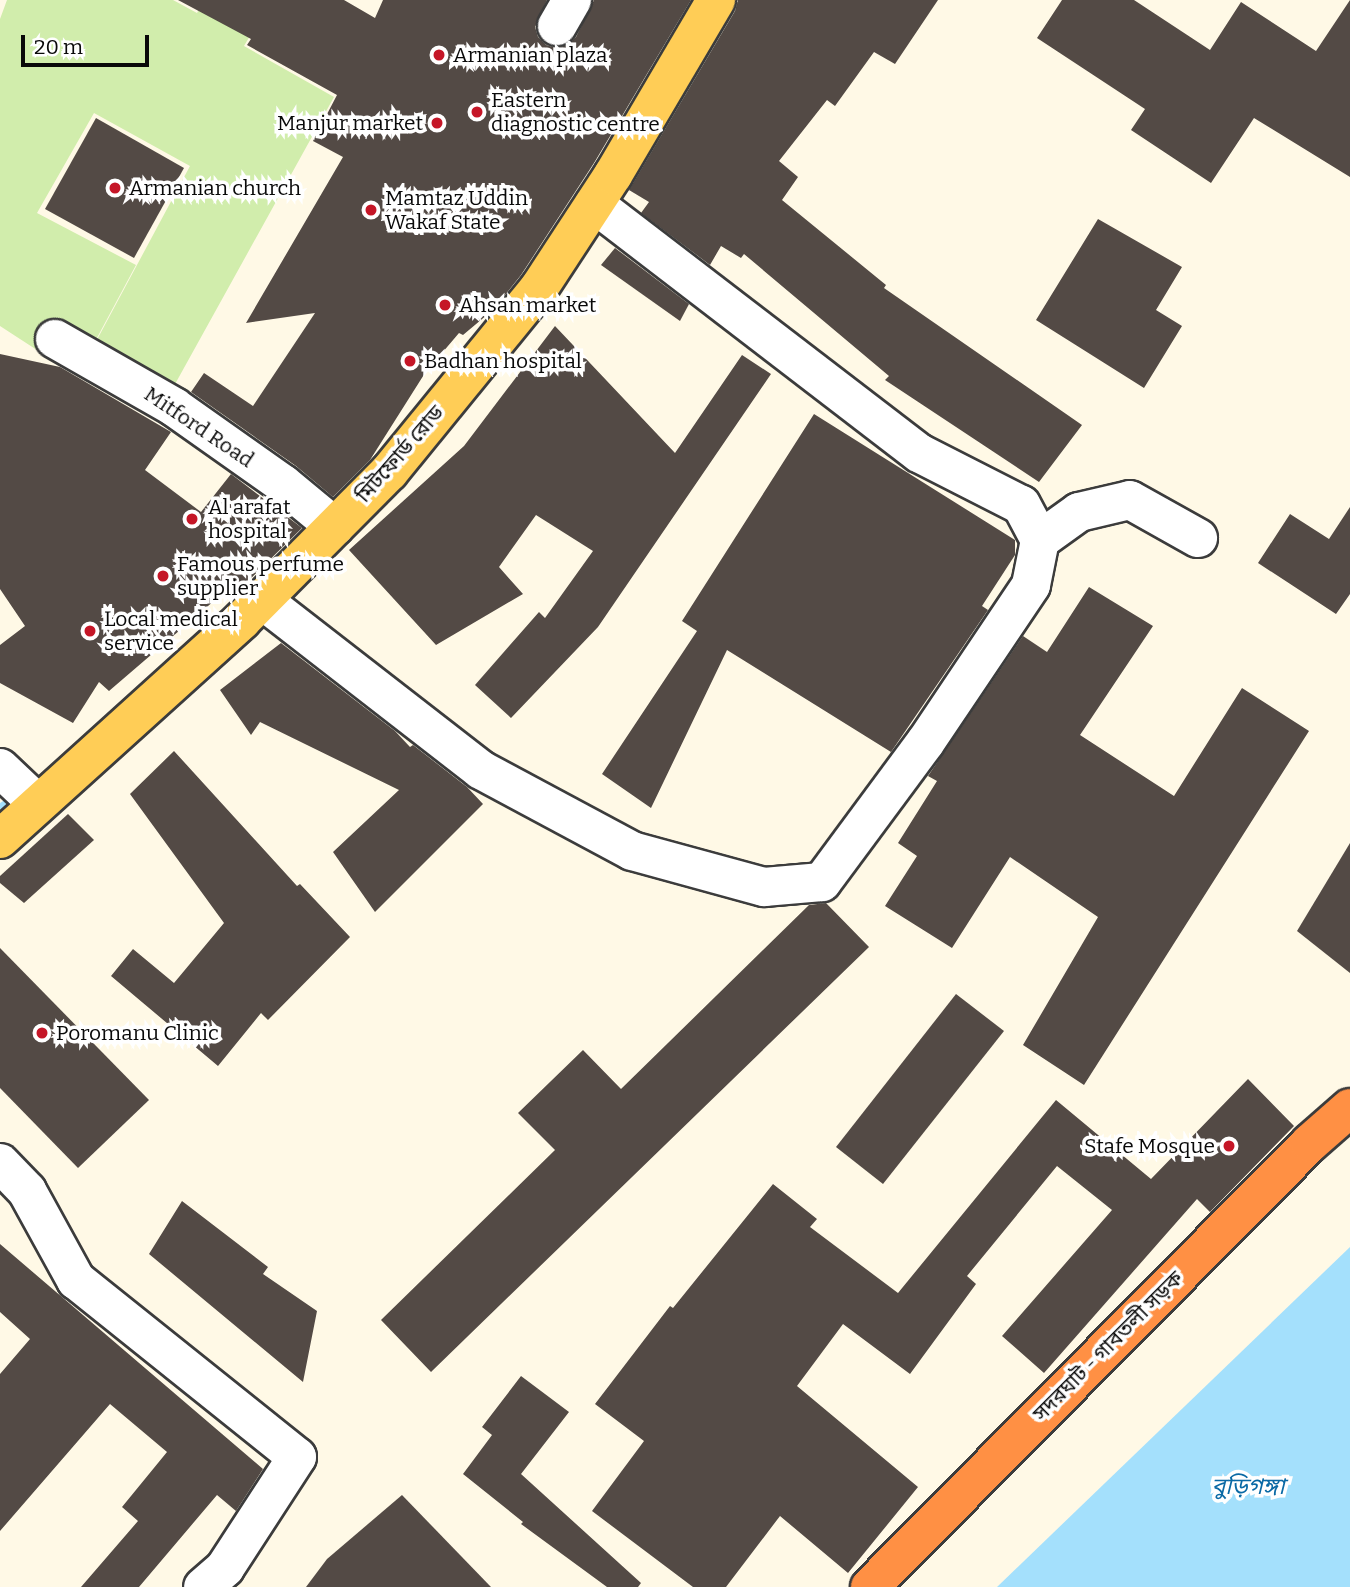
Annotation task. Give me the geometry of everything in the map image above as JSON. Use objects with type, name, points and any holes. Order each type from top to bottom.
[{"type":"highway","name":"সদরঘাট - গাবতলী সড়ক","points":[[870,1587],[1310,1143],[1350,1108]]},
{"type":"main road","name":"মিটফোর্ড রোড","points":[[0,839],[262,600],[388,472],[538,288],[594,204],[716,0]]},
{"type":"street","points":[[262,600],[481,770],[632,851],[764,887],[822,883],[925,743],[1031,585],[1040,540],[1021,505],[919,453],[594,204]]},
{"type":"street","name":"Mitford Road","points":[[55,339],[174,407],[283,484],[335,527]]},
{"type":"street","points":[[1040,540],[1079,512],[1130,500],[1198,538]]},
{"type":"street","points":[[0,768],[38,804]]},
{"type":"street","points":[[0,1163],[27,1191],[76,1280],[297,1457],[225,1568],[203,1587]]},
{"type":"green space","points":[[7,0],[173,0],[197,13],[205,0],[271,0],[244,46],[334,97],[169,395],[92,349],[190,166],[94,113],[37,213],[136,265],[91,349],[53,330],[40,352],[0,326],[0,19]]},
{"type":"water","name":"বুড়িগঙ্গা","points":[[1350,1247],[1350,1587],[997,1587]]},
{"type":"building","points":[[178,0],[344,0],[375,18],[383,0],[547,0],[535,27],[538,37],[546,45],[556,48],[567,45],[576,37],[594,0],[691,0],[594,163],[521,275],[494,309],[463,335],[459,333],[425,373],[370,460],[333,497],[296,466],[191,392],[204,373],[253,406],[315,313],[246,323],[343,157],[313,141],[337,95],[247,45],[251,39]]},
{"type":"building","points":[[738,0],[938,0],[895,64],[874,52],[835,106],[827,100],[779,161],[798,177],[782,200],[886,285],[884,288],[1082,425],[1039,482],[885,380],[889,376],[744,254],[741,258],[721,246],[710,265],[641,213],[649,202],[629,190],[735,11]]},
{"type":"building","points":[[1062,0],[1134,0],[1210,50],[1241,2],[1316,51],[1350,0],[1350,177],[1254,118],[1211,183],[1131,130],[1145,109],[1037,38]]},
{"type":"building","name":"Armanian church","points":[[96,118],[184,168],[134,258],[45,209]]},
{"type":"building","points":[[1098,219],[1182,267],[1156,310],[1182,326],[1144,388],[1036,320]]},
{"type":"building","points":[[615,248],[689,304],[680,321],[601,265]]},
{"type":"building","points":[[555,326],[675,453],[742,355],[771,374],[598,627],[511,718],[475,685],[539,612],[545,618],[593,551],[536,515],[499,567],[523,594],[436,645],[349,550],[464,446]]},
{"type":"building","points":[[0,354],[60,367],[171,432],[145,470],[201,512],[231,474],[302,528],[235,594],[229,588],[109,691],[99,682],[73,723],[0,683],[0,645],[25,626],[0,589]]},
{"type":"building","points":[[814,414],[1015,540],[1015,555],[982,606],[988,610],[891,752],[727,650],[651,808],[602,774],[697,631],[682,621]]},
{"type":"building","points":[[1350,507],[1350,594],[1336,614],[1258,563],[1290,514],[1329,539]]},
{"type":"building","points":[[1089,587],[1153,626],[1080,735],[1174,796],[1242,688],[1309,731],[1084,1085],[1023,1045],[1098,917],[1010,857],[952,948],[885,906],[917,856],[898,843],[937,781],[928,776],[1023,636],[1047,652]]},
{"type":"building","points":[[281,643],[395,731],[410,747],[413,745],[467,787],[483,804],[375,912],[333,852],[399,790],[260,722],[251,735],[220,690]]},
{"type":"building","points":[[174,751],[297,886],[300,884],[350,937],[268,1020],[261,1013],[218,1066],[111,976],[133,949],[174,983],[224,923],[130,794]]},
{"type":"building","points":[[68,814],[94,840],[24,903],[0,883],[0,876]]},
{"type":"building","points":[[1350,843],[1350,973],[1297,931]]},
{"type":"building","points":[[826,903],[869,947],[431,1372],[381,1320],[555,1150],[518,1113],[583,1050],[621,1089],[809,905]]},
{"type":"building","name":"Poromanu Clinic","points":[[0,948],[149,1100],[78,1168],[0,1088]]},
{"type":"building","points":[[956,994],[1004,1031],[883,1184],[836,1147]]},
{"type":"building","points":[[1248,1079],[1294,1126],[1210,1212],[1197,1199],[1044,1373],[1002,1336],[1112,1210],[1057,1166],[967,1276],[976,1284],[910,1374],[843,1324],[797,1386],[918,1487],[848,1573],[780,1516],[726,1587],[693,1587],[592,1511],[644,1441],[595,1404],[670,1306],[673,1308],[773,1184],[817,1219],[810,1227],[898,1293],[1056,1100],[1151,1179]]},
{"type":"building","points":[[182,1201],[268,1267],[263,1274],[317,1311],[303,1382],[149,1254]]},
{"type":"building","points":[[0,1244],[263,1469],[236,1511],[217,1495],[139,1587],[81,1587],[138,1521],[122,1507],[167,1452],[110,1404],[0,1531],[0,1374],[30,1339],[0,1312]]},
{"type":"building","points":[[521,1376],[569,1412],[521,1474],[641,1583],[638,1587],[607,1587],[521,1524],[523,1522],[463,1474],[492,1435],[482,1427]]},
{"type":"building","points":[[402,1495],[491,1587],[306,1587],[327,1559]]},
{"type":"waterway","points":[[0,810],[22,796]]},
{"type":"place","name":"Armanian plaza","points":[[439,55]]},
{"type":"place","name":"Eastern diagnostic centre","points":[[477,112]]},
{"type":"place","name":"Manjur market","points":[[437,123]]},
{"type":"place","name":"Armanian church","points":[[115,188]]},
{"type":"place","name":"Mamtaz Uddin Wakaf State","points":[[371,210]]},
{"type":"place","name":"Ahsan market","points":[[445,305]]},
{"type":"place","name":"Badhan hospital","points":[[410,361]]},
{"type":"place","name":"Al arafat hospital","points":[[192,519]]},
{"type":"place","name":"Famous perfume supplier","points":[[163,576]]},
{"type":"place","name":"Local medical service","points":[[90,631]]},
{"type":"place","name":"Poromanu Clinic","points":[[42,1033]]},
{"type":"place","name":"Stafe Mosque","points":[[1229,1146]]}]
